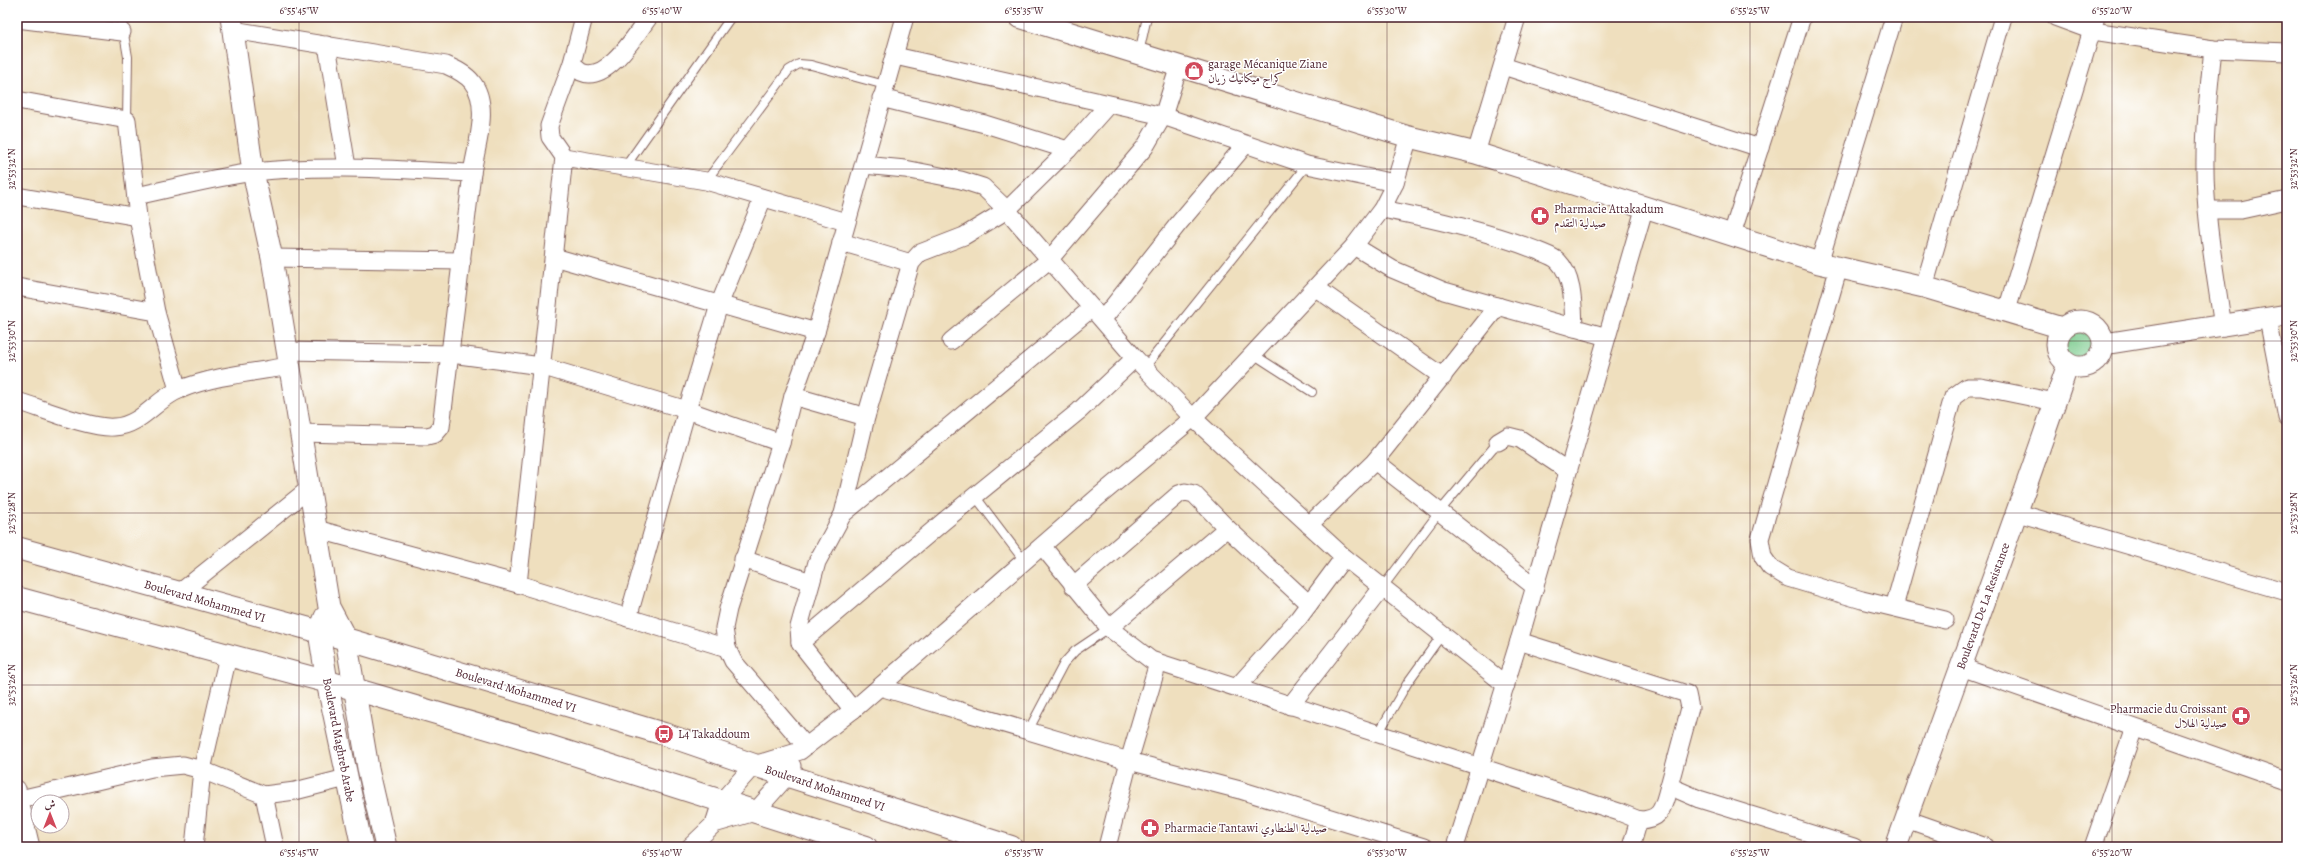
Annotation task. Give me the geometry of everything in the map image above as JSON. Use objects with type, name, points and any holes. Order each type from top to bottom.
[{"type":"main road","name":"Boulevard Mohammed VI","points":[[17,548],[319,632],[664,734],[787,776],[1011,847]]},
{"type":"main road","points":[[17,598],[354,689],[542,744],[866,847]]},
{"type":"street","points":[[518,584],[564,157],[550,138],[549,126],[572,64],[584,17]]},
{"type":"street","points":[[572,64],[581,72],[595,74],[608,68],[649,17]]},
{"type":"street","points":[[803,749],[733,661],[727,648],[724,628],[743,559],[781,443],[793,396],[816,332],[905,17]]},
{"type":"street","points":[[1019,17],[1052,22],[1138,54],[1409,137],[1476,153],[1819,262],[1924,287],[2007,310],[2062,328]]},
{"type":"street","points":[[1476,153],[1517,17]]},
{"type":"street","points":[[1819,262],[1894,17]]},
{"type":"street","points":[[1924,287],[2004,17]]},
{"type":"street","points":[[2055,17],[2213,49],[2287,52]]},
{"type":"street","points":[[1732,234],[1800,18]]},
{"type":"street","points":[[17,19],[122,24]]},
{"type":"street","points":[[300,433],[427,436],[435,434],[441,427],[472,173],[481,114],[480,97],[472,81],[446,65],[327,45],[232,24],[253,172],[272,258],[300,433],[329,607],[319,632]]},
{"type":"street","points":[[2007,310],[2095,24]]},
{"type":"street","points":[[327,45],[347,167]]},
{"type":"street","points":[[2213,49],[2208,98],[2205,159],[2208,210],[2222,327]]},
{"type":"street","points":[[895,56],[1108,105],[1163,116],[1307,165],[1395,183]]},
{"type":"street","points":[[951,341],[1048,260],[1145,147],[1163,116],[1179,66]]},
{"type":"street","points":[[1503,66],[1760,148]]},
{"type":"street","points":[[883,91],[1068,150]]},
{"type":"street","points":[[17,100],[127,120],[138,217],[156,312],[178,390]]},
{"type":"street","points":[[853,710],[800,644],[801,618],[811,582],[823,548],[843,514],[866,417],[911,263],[920,253],[964,236],[1007,210],[1068,150],[1108,105]]},
{"type":"street","points":[[714,824],[721,802],[754,765],[803,749],[853,710],[1026,562],[1098,497],[1194,418],[1354,246],[1382,209],[1395,183],[1409,137]]},
{"type":"street","points":[[843,514],[1097,314],[1179,223],[1245,145]]},
{"type":"street","points":[[564,157],[706,181],[846,222]]},
{"type":"street","points":[[864,165],[905,169],[968,182],[983,187],[1007,210],[1048,260],[1140,363],[1194,418],[1344,558],[1441,636],[1506,685]]},
{"type":"street","points":[[136,196],[253,172],[347,167],[472,173]]},
{"type":"street","points":[[17,196],[138,217]]},
{"type":"street","points":[[628,618],[687,410],[719,305],[763,198]]},
{"type":"street","points":[[2208,210],[2240,210],[2287,200]]},
{"type":"street","points":[[1455,847],[1506,685],[1646,206]]},
{"type":"street","points":[[1382,209],[1436,220],[1515,242],[1558,260],[1566,275],[1572,294],[1574,328]]},
{"type":"street","points":[[841,242],[911,263]]},
{"type":"street","points":[[1354,246],[1392,269],[1444,291],[1607,337]]},
{"type":"street","points":[[554,257],[816,332]]},
{"type":"street","points":[[272,258],[462,261]]},
{"type":"street","points":[[1840,267],[1760,539],[1763,557],[1770,567],[1788,578],[1945,620]]},
{"type":"street","points":[[17,287],[156,312]]},
{"type":"street","points":[[1316,288],[1443,377]]},
{"type":"street","points":[[1309,525],[1375,461],[1498,306]]},
{"type":"street","points":[[2104,344],[2222,327],[2278,317],[2287,418]]},
{"type":"street","points":[[2085,321],[2098,329],[2104,344],[2102,352],[2092,364],[2075,367],[2062,360],[2056,347],[2058,334],[2062,328],[2069,323],[2085,321]]},
{"type":"street","points":[[17,401],[99,426],[114,428],[126,425],[138,419],[178,390],[289,359],[451,354],[541,366],[687,410],[781,443]]},
{"type":"street","points":[[800,644],[975,496],[1140,363]]},
{"type":"street","name":"Boulevard De La Resistance","points":[[1896,847],[2018,513],[2068,364]]},
{"type":"street","points":[[1894,607],[1953,396],[1967,387],[1981,387],[2055,402]]},
{"type":"street","points":[[793,396],[866,417]]},
{"type":"street","points":[[1498,442],[1508,436],[1520,439],[1568,471]]},
{"type":"street","points":[[1375,461],[1535,587]]},
{"type":"street","points":[[178,594],[310,488]]},
{"type":"street","points":[[1073,586],[1182,492],[1194,494],[1227,528],[1309,604]]},
{"type":"street","points":[[2018,513],[2287,592]]},
{"type":"street","points":[[1109,628],[1227,528]]},
{"type":"street","points":[[316,529],[518,584],[727,648]]},
{"type":"street","points":[[1043,547],[1073,586],[1109,628],[1139,653],[1158,663],[1236,687],[1639,820],[1648,820],[1655,817],[1660,812],[1669,786],[1690,708],[1687,694],[1519,641]]},
{"type":"street","points":[[1236,687],[1283,636],[1344,558]]},
{"type":"street","points":[[743,559],[811,582]]},
{"type":"street","points":[[1290,706],[1382,589]]},
{"type":"street","name":"Boulevard Maghreb Arabe","points":[[329,607],[346,640],[368,768],[386,847]]},
{"type":"street","name":"Boulevard Maghreb Arabe","points":[[319,632],[327,682],[346,778],[362,847]]},
{"type":"street","points":[[194,847],[202,770],[228,656]]},
{"type":"street","points":[[1108,847],[1129,761],[1158,663]]},
{"type":"street","points":[[1961,667],[2287,781]]},
{"type":"street","points":[[880,687],[1129,761],[1240,790],[1424,847]]},
{"type":"street","points":[[2093,847],[2134,728]]},
{"type":"street","points":[[690,847],[714,824],[755,812],[787,776],[803,749]]},
{"type":"street","points":[[31,847],[18,794],[152,768],[183,765],[202,770],[264,795],[295,791],[346,778]]},
{"type":"street","points":[[1669,786],[1699,799],[1854,847]]},
{"type":"street","points":[[264,795],[275,847]]},
{"type":"street","points":[[1906,819],[1986,847]]},
{"type":"street","points":[[1631,847],[1639,820]]},
{"type":"lane","points":[[625,167],[731,17]]},
{"type":"lane","points":[[1138,54],[1147,17]]},
{"type":"lane","points":[[122,24],[128,57],[127,120]]},
{"type":"lane","points":[[706,181],[789,70],[799,64],[811,65],[883,91]]},
{"type":"lane","points":[[1140,363],[1307,165]]},
{"type":"lane","points":[[1253,354],[1312,392]]},
{"type":"lane","points":[[1382,589],[1440,511],[1498,442]]},
{"type":"lane","points":[[975,496],[1026,562]]},
{"type":"lane","points":[[1028,731],[1064,663],[1075,651],[1109,628]]},
{"type":"lane","points":[[1378,734],[1408,682],[1441,636]]},
{"type":"green space","points":[[2080,325],[2090,328],[2096,334],[2099,344],[2096,354],[2090,360],[2080,363],[2070,360],[2064,354],[2061,344],[2064,334],[2070,328]]},
{"type":"place","name":"garage Mécanique Ziane كراج ميكانيك زيان","points":[[1194,71]]},
{"type":"place","name":"Pharmacie Attakadum صيدلية التقدم","points":[[1540,216]]},
{"type":"place","name":"Pharmacie du Croissant صيدلية الهلال","points":[[2241,716]]},
{"type":"place","name":"L4 Takaddoum","points":[[664,734]]},
{"type":"place","name":"Pharmacie Tantawi صيدلية الطنطاوي","points":[[1150,828]]}]
